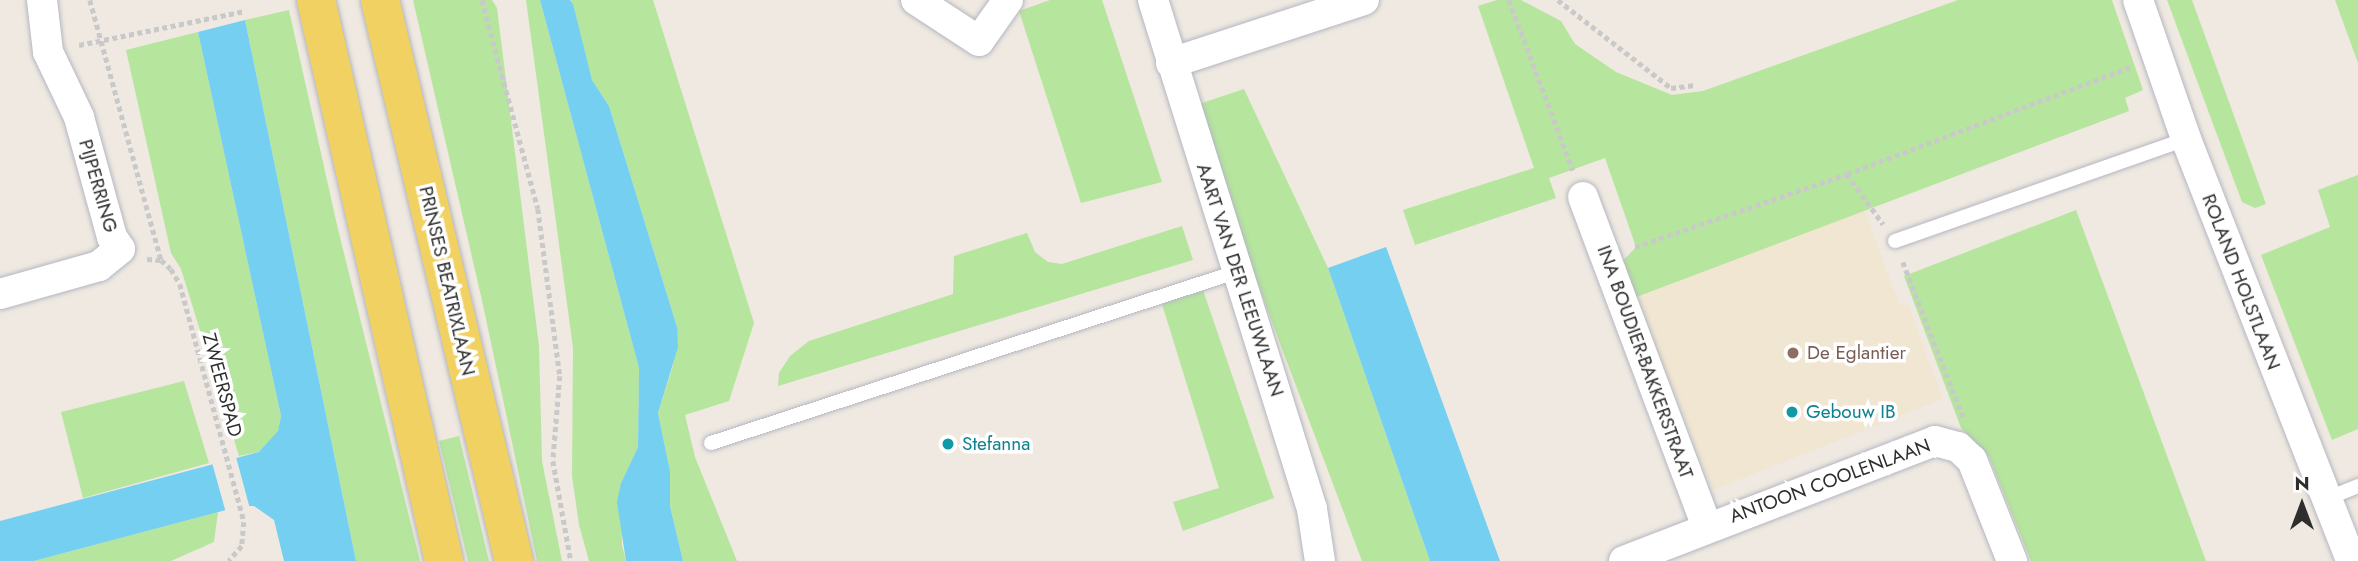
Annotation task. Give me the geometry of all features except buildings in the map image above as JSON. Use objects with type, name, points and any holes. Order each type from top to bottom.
[{"type":"main road","points":[[316,0],[444,561]]},
{"type":"main road","name":"PRINSES BEATRIXLAAN","points":[[380,0],[514,561]]},
{"type":"street","name":"PIJPERRING","points":[[0,294],[99,266],[120,249],[111,237],[79,117],[48,52],[42,0]]},
{"type":"street","points":[[916,0],[979,41],[1008,0]]},
{"type":"street","name":"AART VAN DER LEEUWLAAN","points":[[1153,0],[1171,63],[1240,271],[1312,509],[1320,561]]},
{"type":"street","points":[[1171,63],[1364,0]]},
{"type":"street","name":"ROLAND HOLSTLAAN","points":[[2138,0],[2186,139],[2351,561]]},
{"type":"street","name":"INA BOUDIER-BAKKERSTRAAT","points":[[1583,197],[1707,527]]},
{"type":"street","name":"ANTOON COOLENLAAN","points":[[1624,561],[1936,441],[1958,447],[1972,460],[2012,561]]},
{"type":"lane","points":[[1895,240],[2186,139]]},
{"type":"lane","points":[[711,443],[1240,271]]},
{"type":"lane","points":[[2326,499],[2358,486]]},
{"type":"path","points":[[90,0],[161,260],[136,257],[120,249]]},
{"type":"path","points":[[482,0],[538,209],[560,376],[553,461],[571,561]]},
{"type":"path","points":[[1509,0],[1583,197]]},
{"type":"path","points":[[1558,0],[1671,88],[1695,85]]},
{"type":"path","points":[[48,52],[244,11]]},
{"type":"path","points":[[1606,257],[1847,174],[2157,57]]},
{"type":"path","points":[[1847,174],[1895,240],[1966,426],[1958,447]]},
{"type":"path","name":"ZWEERSPAD","points":[[161,260],[171,269],[180,284],[244,522],[245,534],[236,559],[229,561]]},
{"type":"shaded area","name":"De Eglantier","points":[[1862,203],[1899,304],[1909,307],[1943,399],[1713,490],[1633,288]]},
{"type":"green space","points":[[413,0],[492,0],[497,8],[539,346],[542,461],[562,561],[537,561],[483,305]]},
{"type":"green space","points":[[526,0],[540,0],[639,368],[638,447],[621,483],[622,545],[626,561],[589,561],[579,525],[572,476],[573,348]]},
{"type":"green space","points":[[571,0],[653,0],[754,323],[729,401],[685,415],[695,457],[737,561],[683,561],[670,506],[670,471],[658,413],[673,365],[677,327],[609,106],[592,80]]},
{"type":"green space","points":[[1050,0],[1102,0],[1162,182],[1081,203],[1019,11]]},
{"type":"green space","points":[[1497,0],[1521,0],[1561,21],[1575,44],[1616,72],[1672,95],[1703,91],[1958,0],[2112,0],[2143,90],[2125,98],[2129,111],[1631,299],[1619,265],[1636,247],[1605,158],[1549,178],[1556,198],[1415,245],[1403,210],[1534,168],[1478,6]]},
{"type":"green space","points":[[2167,0],[2192,0],[2266,204],[2255,208],[2242,202]]},
{"type":"green space","points":[[2335,0],[2358,0],[2358,63]]},
{"type":"green space","points":[[289,10],[337,225],[420,561],[356,561],[245,20]]},
{"type":"green space","points":[[198,32],[281,416],[278,431],[271,442],[259,452],[239,456],[181,269],[171,253],[126,50]]},
{"type":"green space","points":[[1244,89],[1328,268],[1430,561],[1362,561],[1234,221],[1196,105]]},
{"type":"green space","points":[[2358,175],[2358,429],[2332,440],[2261,255],[2330,227],[2318,190]]},
{"type":"green space","points":[[2076,210],[2206,561],[2031,561],[1989,457],[1961,428],[1904,276]]},
{"type":"green space","points":[[1182,226],[1193,260],[778,386],[779,373],[790,356],[809,341],[953,294],[954,256],[1027,233],[1035,252],[1048,262],[1062,264]]},
{"type":"green space","points":[[1203,290],[1274,498],[1183,531],[1173,502],[1219,488],[1161,301]]},
{"type":"green space","points":[[184,381],[209,463],[83,498],[61,412]]},
{"type":"green space","points":[[459,436],[489,561],[468,561],[439,441]]},
{"type":"green space","points":[[218,512],[214,542],[171,561],[34,561]]},
{"type":"water","points":[[540,0],[570,0],[573,4],[592,80],[609,106],[677,327],[678,347],[658,413],[670,471],[670,506],[683,561],[626,561],[617,502],[621,483],[638,447],[639,368]]},
{"type":"water","points":[[245,20],[356,561],[284,561],[274,520],[254,506],[241,506],[34,561],[0,561],[0,521],[259,452],[278,431],[281,416],[198,32]]},
{"type":"water","points":[[1386,247],[1500,561],[1430,561],[1328,268]]},
{"type":"pier","points":[[235,453],[250,509],[226,513],[211,459]]},
{"type":"place","name":"De Eglantier","points":[[1793,353]]},
{"type":"place","name":"Gebouw IB","points":[[1792,412]]},
{"type":"place","name":"Stefanna","points":[[948,444]]}]
